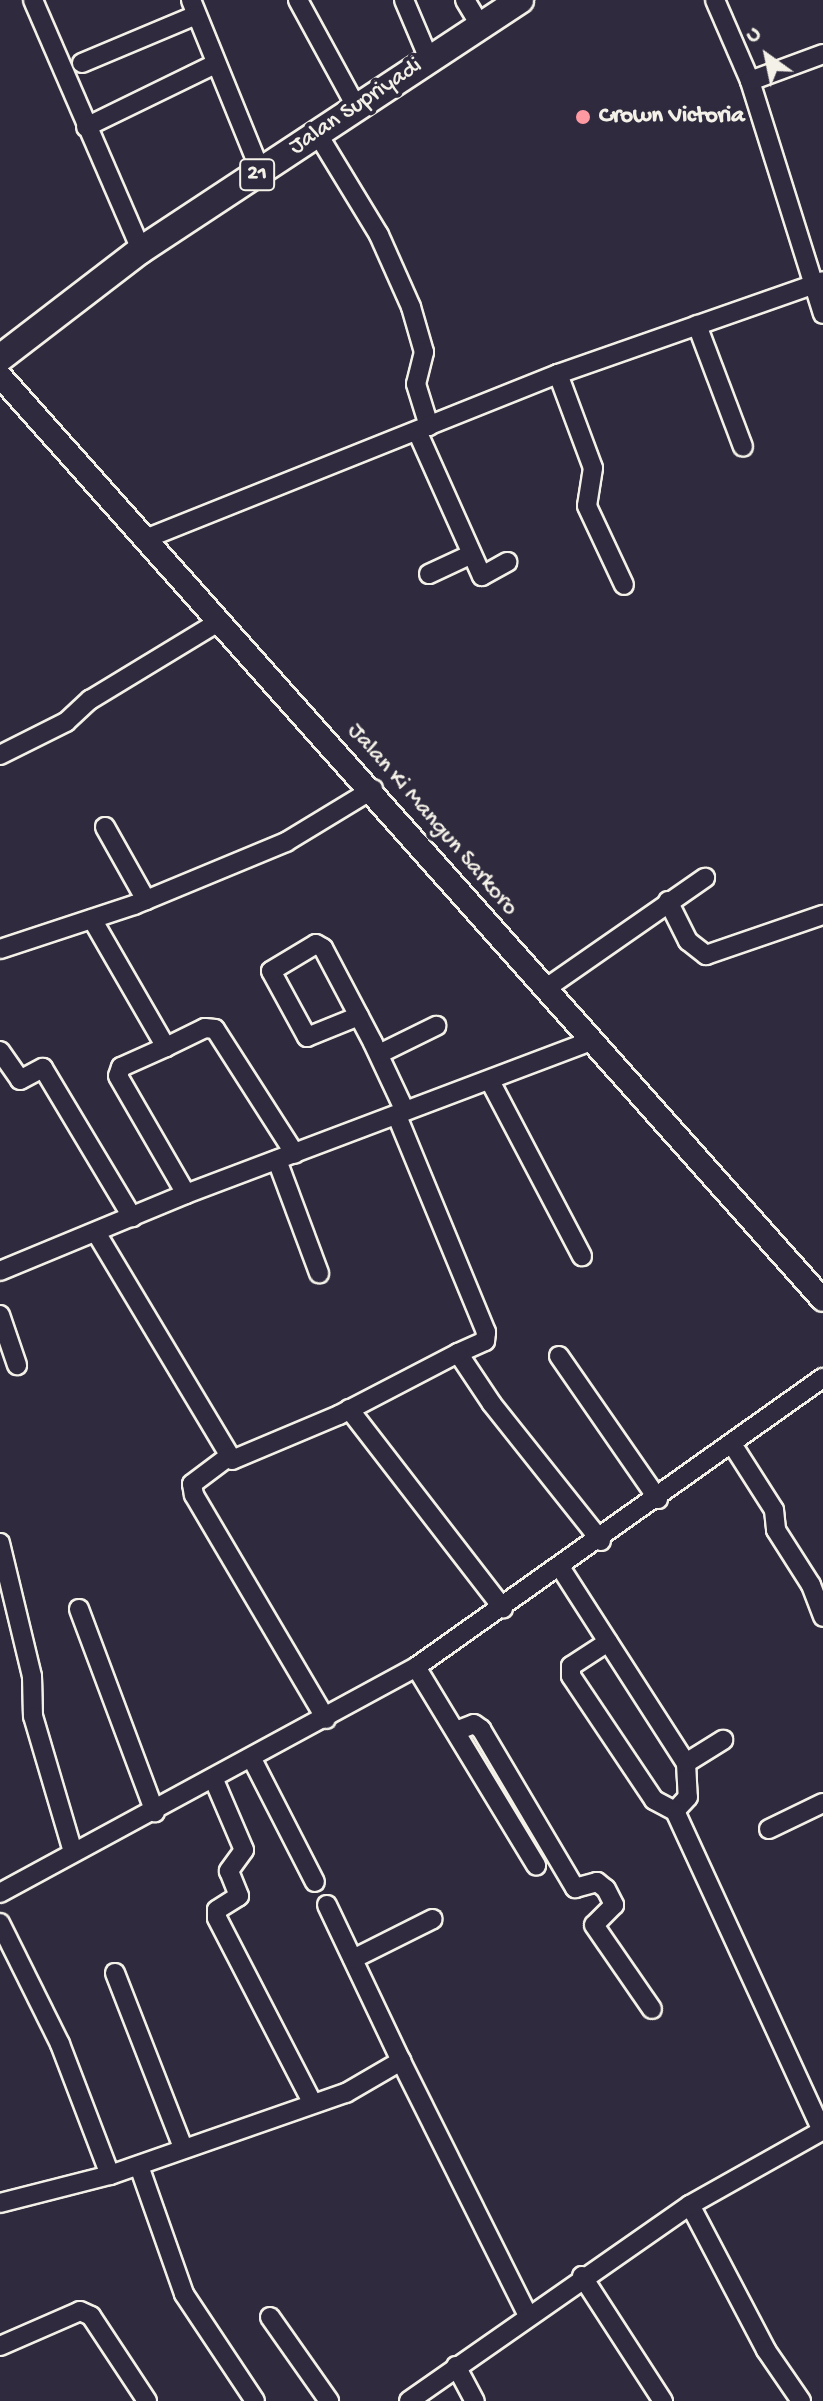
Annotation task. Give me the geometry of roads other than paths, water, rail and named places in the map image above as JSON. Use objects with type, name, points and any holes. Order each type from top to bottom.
[{"type":"highway","name":"Jalan Supriyadi","points":[[0,358],[141,250],[520,0]]},
{"type":"main road","name":"Jalan Ki Mangun Sarkoro","points":[[0,376],[373,789],[545,989],[823,1300]]},
{"type":"street","points":[[33,0],[71,67],[86,127],[141,250]]},
{"type":"street","points":[[298,0],[357,108]]},
{"type":"street","points":[[404,0],[429,59]]},
{"type":"street","points":[[465,0],[480,25]]},
{"type":"street","points":[[715,0],[750,81],[818,283],[823,314]]},
{"type":"street","points":[[71,67],[194,8],[261,172]]},
{"type":"street","points":[[750,81],[823,54]]},
{"type":"street","points":[[86,127],[215,64]]},
{"type":"street","points":[[317,133],[379,235],[411,307],[424,345],[416,384],[423,428],[472,554],[482,576],[507,562]]},
{"type":"street","points":[[145,539],[558,374],[818,283]]},
{"type":"street","points":[[697,325],[743,447]]},
{"type":"street","points":[[558,374],[593,468],[587,506],[624,585]]},
{"type":"street","points":[[429,574],[472,554]]},
{"type":"street","points":[[0,755],[66,722],[90,700],[220,621]]},
{"type":"street","points":[[0,949],[146,900],[286,842],[373,789]]},
{"type":"street","points":[[105,827],[146,900]]},
{"type":"street","points":[[545,989],[705,878]]},
{"type":"street","points":[[668,901],[688,941],[706,955],[823,915]]},
{"type":"street","points":[[92,919],[166,1047]]},
{"type":"street","points":[[97,1234],[228,1457],[239,1460],[485,1341],[486,1332],[379,1054],[359,1016],[319,944],[271,971],[307,1037],[359,1016]]},
{"type":"street","points":[[379,1054],[436,1026]]},
{"type":"street","points":[[186,1194],[118,1076],[121,1067],[205,1028],[215,1029],[286,1157],[319,1273]]},
{"type":"street","points":[[1,1270],[97,1234],[186,1194],[591,1041]]},
{"type":"street","points":[[0,1051],[20,1080],[43,1068],[132,1217]]},
{"type":"street","points":[[490,1081],[582,1256]]},
{"type":"street","points":[[0,1315],[17,1365]]},
{"type":"street","points":[[458,1353],[492,1404],[601,1541]]},
{"type":"street","points":[[559,1356],[658,1499]]},
{"type":"street","points":[[0,1893],[214,1780],[416,1667],[601,1541],[823,1378]]},
{"type":"street","points":[[349,1409],[503,1608]]},
{"type":"street","points":[[732,1444],[774,1510],[776,1530],[811,1585],[823,1617]]},
{"type":"street","points":[[228,1457],[192,1484],[194,1495],[326,1719]]},
{"type":"street","points":[[0,1543],[33,1681],[33,1716],[73,1852]]},
{"type":"street","points":[[560,1567],[686,1763],[688,1797],[675,1811]]},
{"type":"street","points":[[79,1609],[155,1812]]},
{"type":"street","points":[[409,2401],[527,2314],[690,2205],[822,2130],[675,1811],[654,1800],[569,1673],[608,1642]]},
{"type":"street","points":[[416,1667],[536,1865]]},
{"type":"street","points":[[456,1731],[474,1724],[481,1729],[575,1888],[597,1882],[606,1889],[614,1905],[594,1925],[652,2009]]},
{"type":"street","points":[[686,1763],[723,1740]]},
{"type":"street","points":[[252,1759],[315,1882]]},
{"type":"street","points":[[214,1780],[244,1850],[229,1871],[239,1896],[217,1910],[217,1918],[312,2102]]},
{"type":"street","points":[[769,1829],[823,1803]]},
{"type":"street","points":[[327,1905],[527,2314]]},
{"type":"street","points":[[353,1959],[433,1919]]},
{"type":"street","points":[[0,1923],[60,2044],[110,2175]]},
{"type":"street","points":[[115,1973],[183,2147]]},
{"type":"street","points":[[0,2203],[139,2166],[183,2147],[346,2093],[401,2061]]},
{"type":"street","points":[[139,2166],[184,2294],[255,2401]]},
{"type":"street","points":[[690,2205],[766,2350],[801,2401]]},
{"type":"street","points":[[582,2276],[663,2401]]},
{"type":"street","points":[[0,2346],[80,2311],[91,2316],[147,2401]]},
{"type":"street","points":[[270,2317],[329,2401]]},
{"type":"street","points":[[456,2366],[475,2401]]},
{"type":"place","name":"Crown Victoria","points":[[583,117]]}]
